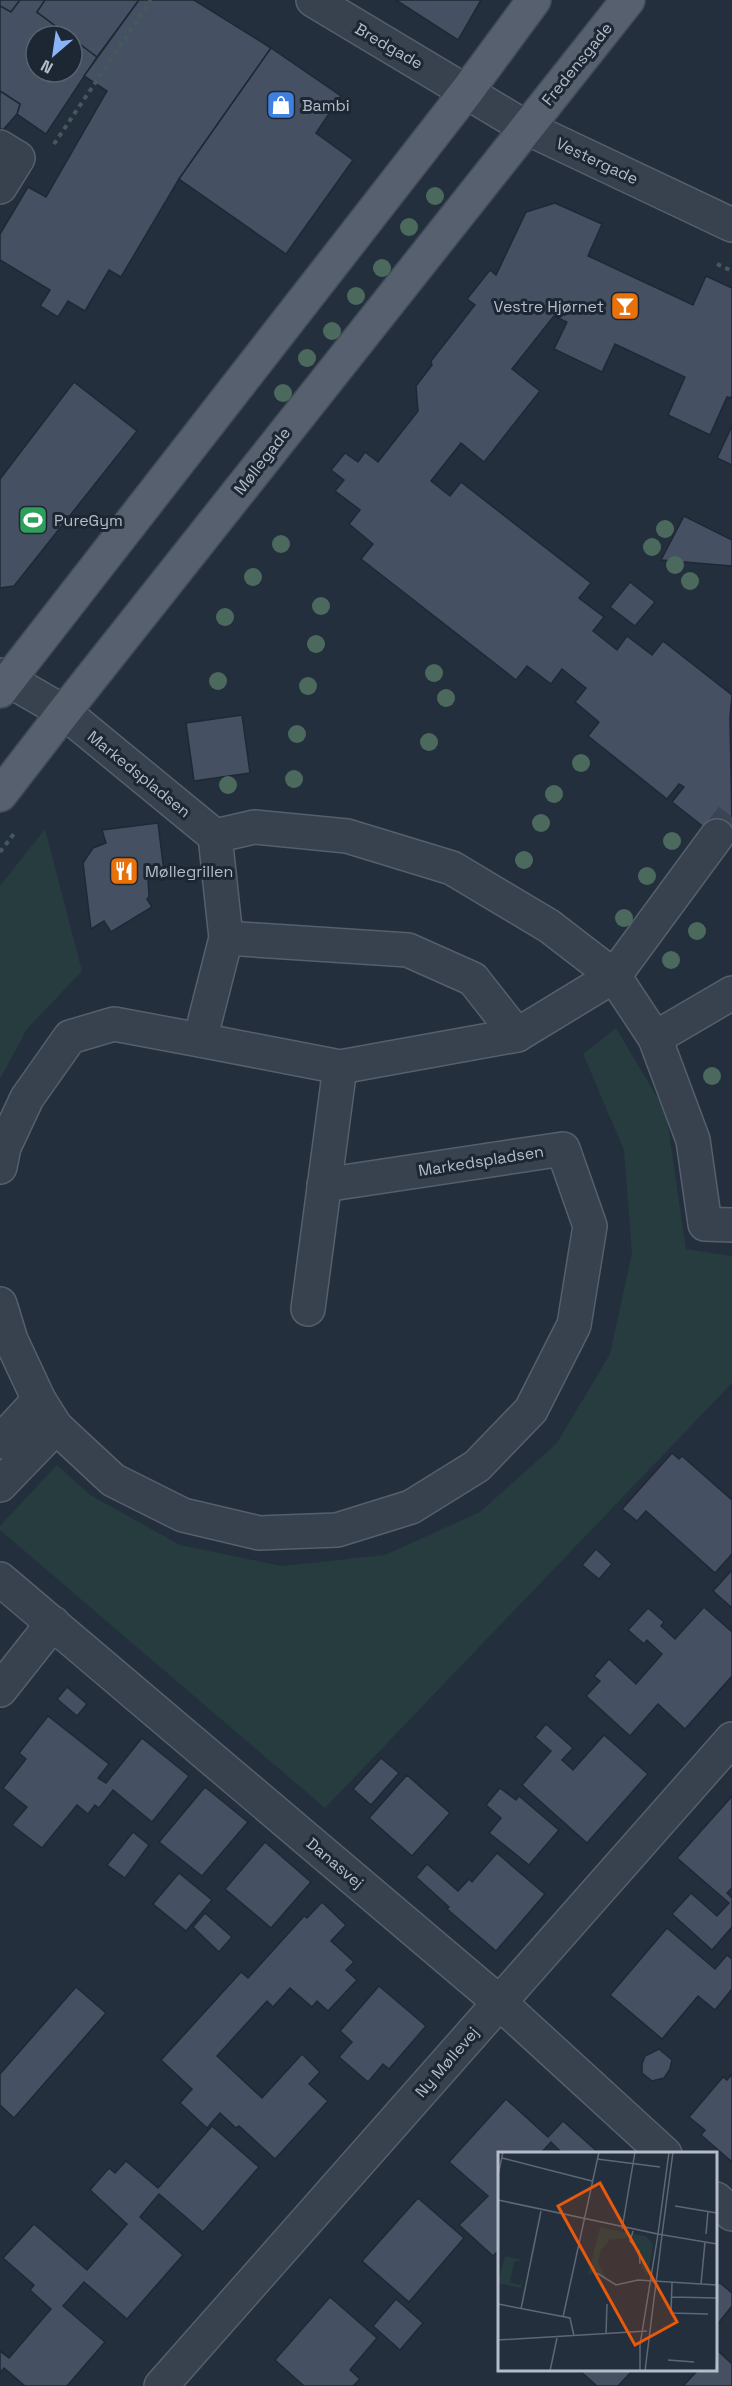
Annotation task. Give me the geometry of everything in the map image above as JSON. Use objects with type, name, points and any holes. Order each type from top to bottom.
[{"type":"main road","points":[[3,682],[467,91],[534,0]]},
{"type":"main road","name":"Fredensgade","points":[[525,127],[628,0]]},
{"type":"main road","name":"Møllegade","points":[[0,795],[525,127]]},
{"type":"street","name":"Bredgade","points":[[313,0],[467,91]]},
{"type":"street","name":"Vestergade","points":[[467,91],[525,127],[732,225]]},
{"type":"street","points":[[0,187],[9,153]]},
{"type":"street","name":"Markedspladsen","points":[[3,682],[64,712],[214,836]]},
{"type":"street","points":[[200,1040],[226,938],[214,836],[254,827],[347,836],[452,868],[549,926],[614,976],[655,1038],[693,1140],[718,1224]]},
{"type":"street","points":[[0,1167],[4,1147],[27,1098],[70,1037],[114,1023],[340,1067],[517,1035],[614,976],[717,836]]},
{"type":"street","points":[[226,938],[408,950],[473,979],[517,1035]]},
{"type":"street","points":[[655,1038],[732,993]]},
{"type":"street","points":[[308,1308],[340,1067]]},
{"type":"street","name":"Markedspladsen","points":[[0,1304],[10,1340],[48,1413],[113,1480],[183,1515],[259,1533],[337,1530],[411,1507],[477,1466],[531,1410],[574,1325],[590,1226],[563,1149],[324,1185]]},
{"type":"street","points":[[0,1442],[48,1413]]},
{"type":"street","points":[[0,1485],[48,1413]]},
{"type":"street","name":"Danasvej","points":[[0,1579],[500,2002],[663,2152]]},
{"type":"street","points":[[0,1689],[53,1623]]},
{"type":"street","name":"Ny Møllevej","points":[[161,2386],[732,1739]]},
{"type":"street","points":[[717,2200],[732,2214]]},
{"type":"path","points":[[9,153],[51,147],[151,0]]},
{"type":"green space","points":[[45,829],[82,971],[27,1029],[0,1079],[0,886]]},
{"type":"green space","points":[[616,1028],[666,1112],[686,1249],[732,1256],[732,1383],[325,1808],[0,1530],[0,1526],[57,1465],[90,1495],[180,1545],[282,1566],[385,1555],[480,1512],[557,1443],[610,1354],[632,1253],[624,1150],[583,1054]]},
{"type":"building","points":[[0,0],[20,0],[11,12],[0,6]]},
{"type":"building","points":[[20,0],[45,0],[37,12],[53,24],[24,24],[24,84],[79,84],[46,134],[17,114],[20,104],[0,91],[0,6],[11,12]]},
{"type":"building","points":[[45,0],[139,0],[97,57],[84,47],[84,24],[53,24],[37,12]]},
{"type":"building","points":[[139,0],[194,0],[271,48],[179,179],[121,277],[109,270],[85,311],[68,301],[58,317],[40,306],[50,290],[0,260],[0,234],[28,187],[46,197],[107,91],[84,76]]},
{"type":"building","points":[[396,0],[481,0],[458,40]]},
{"type":"building","points":[[84,47],[97,57],[84,77]]},
{"type":"building","points":[[271,48],[341,96],[316,133],[353,160],[286,254],[179,179]]},
{"type":"building","points":[[0,91],[20,104],[17,114],[3,130],[0,128]]},
{"type":"building","points":[[555,203],[602,224],[588,256],[693,305],[706,276],[732,288],[731,398],[727,397],[710,435],[668,415],[685,377],[615,344],[602,372],[554,349],[567,322],[554,316],[512,369],[540,391],[484,462],[461,443],[431,481],[450,496],[461,482],[591,583],[579,598],[604,617],[593,631],[617,650],[627,636],[652,655],[663,641],[732,695],[730,717],[732,827],[730,825],[719,839],[672,802],[684,787],[679,784],[667,799],[588,736],[599,722],[575,702],[586,688],[562,669],[551,684],[527,666],[516,680],[361,559],[373,544],[349,524],[360,510],[335,491],[344,480],[331,470],[345,453],[358,462],[365,452],[378,462],[418,411],[416,386],[432,365],[431,361],[475,305],[467,299],[490,270],[496,275],[526,212]]},
{"type":"building","points":[[74,382],[137,431],[14,586],[0,588],[0,479]]},
{"type":"building","points":[[732,426],[732,465],[717,458]]},
{"type":"building","points":[[684,516],[732,540],[732,566],[661,560]]},
{"type":"building","points":[[630,582],[655,602],[635,626],[610,607]]},
{"type":"building","points":[[242,715],[250,773],[194,781],[186,723]]},
{"type":"building","name":"Møllegrillen","points":[[158,823],[165,880],[148,879],[149,897],[147,899],[152,907],[111,932],[104,921],[91,929],[83,863],[93,848],[106,843],[102,830]]},
{"type":"building","points":[[672,1453],[679,1459],[682,1456],[732,1500],[732,1554],[715,1573],[646,1511],[637,1521],[622,1509]]},
{"type":"building","points":[[596,1549],[612,1564],[599,1579],[582,1565]]},
{"type":"building","points":[[732,1570],[732,1608],[713,1591]]},
{"type":"building","points":[[704,1607],[732,1632],[732,1676],[685,1729],[658,1704],[630,1736],[586,1696],[600,1681],[594,1676],[609,1659],[636,1684],[662,1654],[647,1640],[644,1644],[628,1630],[648,1608],[664,1622],[661,1626],[675,1639]]},
{"type":"building","points":[[67,1687],[87,1704],[77,1716],[57,1699]]},
{"type":"building","points":[[48,1716],[109,1764],[98,1778],[106,1783],[142,1738],[189,1776],[152,1822],[113,1790],[99,1808],[95,1805],[88,1814],[77,1805],[42,1848],[12,1825],[27,1807],[3,1788],[26,1759],[19,1753]]},
{"type":"building","points":[[546,1724],[573,1748],[562,1760],[573,1770],[604,1735],[648,1774],[587,1843],[522,1785],[551,1751],[535,1737]]},
{"type":"building","points":[[381,1758],[399,1773],[371,1805],[353,1789]]},
{"type":"building","points":[[407,1775],[450,1813],[412,1856],[369,1818]]},
{"type":"building","points":[[205,1787],[248,1822],[202,1876],[159,1842]]},
{"type":"building","points":[[500,1788],[516,1800],[519,1796],[559,1830],[529,1865],[489,1833],[501,1818],[486,1805]]},
{"type":"building","points":[[732,1796],[732,1888],[727,1893],[732,1898],[732,1927],[712,1950],[672,1914],[691,1893],[717,1916],[729,1903],[677,1858]]},
{"type":"building","points":[[133,1832],[149,1845],[125,1878],[107,1865]]},
{"type":"building","points":[[265,1842],[311,1882],[271,1928],[225,1889]]},
{"type":"building","points":[[497,1853],[545,1894],[496,1951],[447,1909],[449,1907],[416,1877],[427,1864],[458,1891],[469,1879],[472,1882]]},
{"type":"building","points":[[179,1873],[212,1900],[186,1931],[153,1904]]},
{"type":"building","points":[[322,1902],[346,1925],[331,1941],[354,1962],[346,1970],[357,1980],[328,2011],[317,2001],[312,2007],[290,1988],[273,2007],[267,2001],[217,2056],[262,2098],[302,2054],[320,2072],[309,2084],[328,2101],[275,2159],[239,2126],[236,2128],[220,2113],[207,2128],[180,2103],[192,2089],[161,2060],[241,1972],[248,1978],[304,1916],[307,1918]]},
{"type":"building","points":[[205,1913],[232,1937],[219,1952],[193,1927]]},
{"type":"building","points":[[667,1928],[715,1969],[727,1955],[732,1959],[732,1989],[715,2010],[698,1996],[662,2039],[610,1995]]},
{"type":"building","points":[[379,1986],[426,2026],[389,2069],[383,2064],[368,2082],[339,2057],[352,2042],[340,2031]]},
{"type":"building","points":[[76,1987],[106,2013],[14,2118],[0,2105],[0,2074]]},
{"type":"building","points":[[659,2049],[672,2060],[670,2069],[664,2078],[652,2081],[642,2073],[642,2064],[645,2056]]},
{"type":"building","points":[[732,2074],[732,2162],[701,2135],[705,2130],[689,2117],[723,2077],[727,2080]]},
{"type":"building","points":[[506,2099],[548,2137],[563,2121],[598,2152],[561,2152],[551,2142],[542,2152],[498,2152],[498,2251],[493,2256],[459,2225],[488,2196],[449,2162]]},
{"type":"building","points":[[212,2126],[259,2167],[203,2232],[159,2194],[140,2217],[183,2255],[127,2319],[84,2282],[63,2306],[105,2342],[67,2386],[25,2386],[4,2368],[0,2373],[0,2351],[9,2358],[51,2309],[30,2290],[34,2285],[3,2258],[34,2224],[87,2270],[127,2224],[90,2190],[109,2168],[115,2173],[126,2161],[158,2188]]},
{"type":"building","points":[[418,2198],[464,2238],[409,2302],[362,2261]]},
{"type":"building","points":[[719,2282],[732,2293],[732,2306],[717,2325],[717,2285]]},
{"type":"building","points":[[330,2297],[377,2338],[350,2370],[360,2379],[353,2386],[304,2386],[275,2360]]},
{"type":"building","points":[[396,2299],[423,2323],[400,2350],[373,2326]]},
{"type":"building","points":[[717,2350],[732,2364],[732,2386],[683,2386],[697,2371],[717,2371]]},
{"type":"building","points":[[580,2371],[632,2371],[618,2386],[597,2386]]},
{"type":"tunnel","points":[[717,836],[732,817]]},
{"type":"place","name":"Bambi","points":[[281,105]]},
{"type":"place","name":"Vestre Hjørnet","points":[[625,306]]},
{"type":"place","name":"PureGym","points":[[33,520]]},
{"type":"place","name":"Møllegrillen","points":[[124,871]]}]
